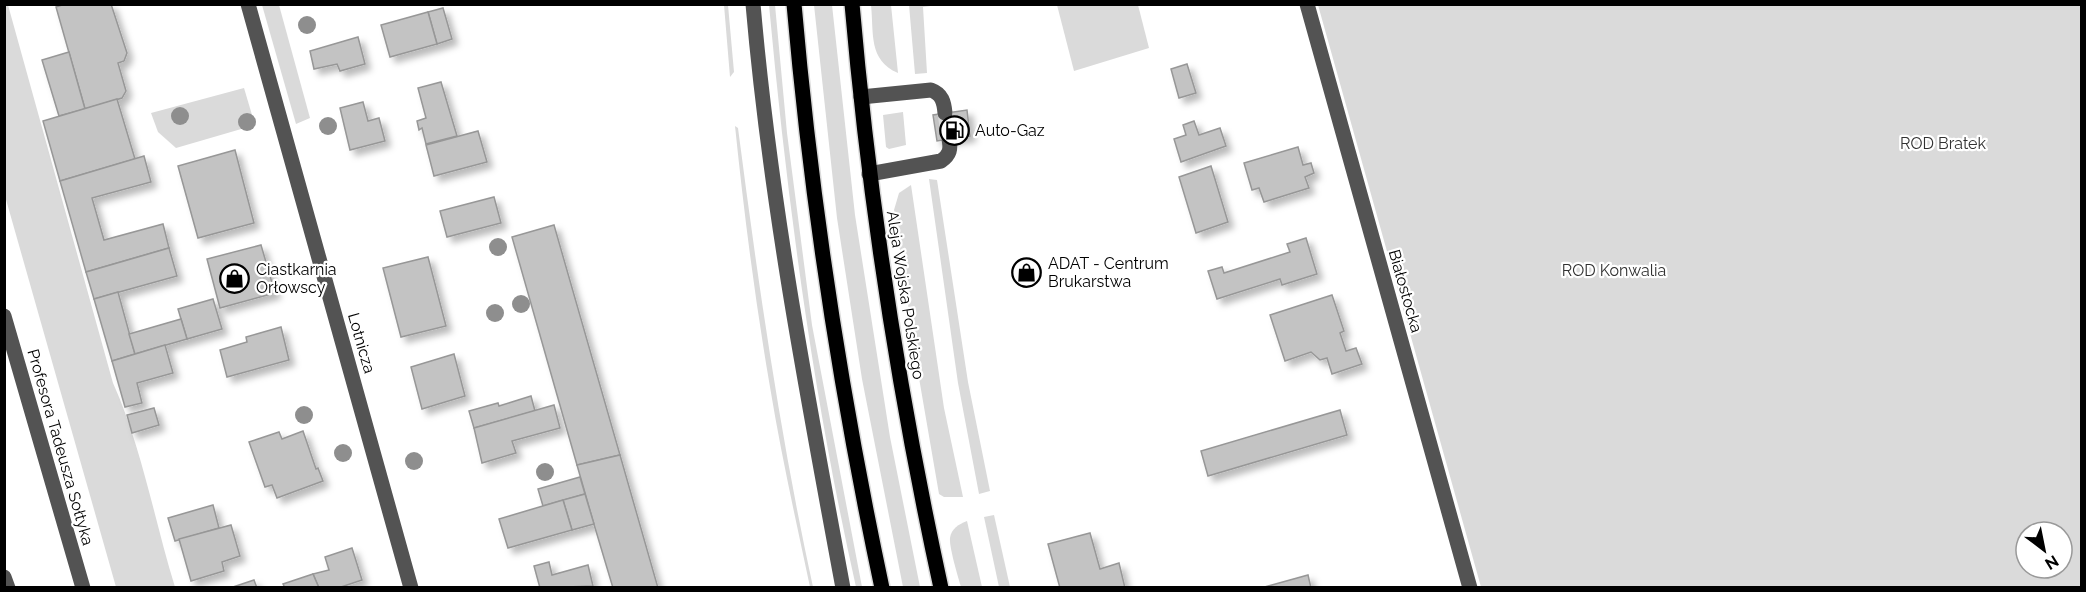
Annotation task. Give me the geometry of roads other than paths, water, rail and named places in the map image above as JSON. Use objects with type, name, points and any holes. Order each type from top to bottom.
[{"type":"main road","points":[[794,4],[810,165],[836,344],[855,455],[882,588]]},
{"type":"main road","name":"Aleja Wojska Polskiego","points":[[852,4],[870,174],[899,374],[941,588]]},
{"type":"street","name":"Lotnicza","points":[[248,4],[411,588]]},
{"type":"street","points":[[753,4],[761,98],[781,237],[843,588]]},
{"type":"street","name":"Białostocka","points":[[1307,4],[1470,588]]},
{"type":"street","points":[[861,97],[931,90],[944,101],[945,113]]},
{"type":"street","points":[[870,174],[941,161],[949,154],[951,148],[949,139]]},
{"type":"street","name":"Profesora Tadeusza Sołtyka","points":[[4,316],[82,588]]},
{"type":"street","points":[[4,577],[8,588]]},
{"type":"tunnel","points":[[945,113],[949,139]]},
{"type":"place","name":"Auto-Gaz","points":[[954,130]]},
{"type":"place","name":"ADAT - Centrum Brukarstwa","points":[[1027,272]]},
{"type":"place","name":"Ciastkarnia Orłowscy","points":[[235,278]]},
{"type":"park label","name":"ROD Bratek","points":[[1943,143]]},
{"type":"park label","name":"ROD Konwalia","points":[[1614,270]]}]
